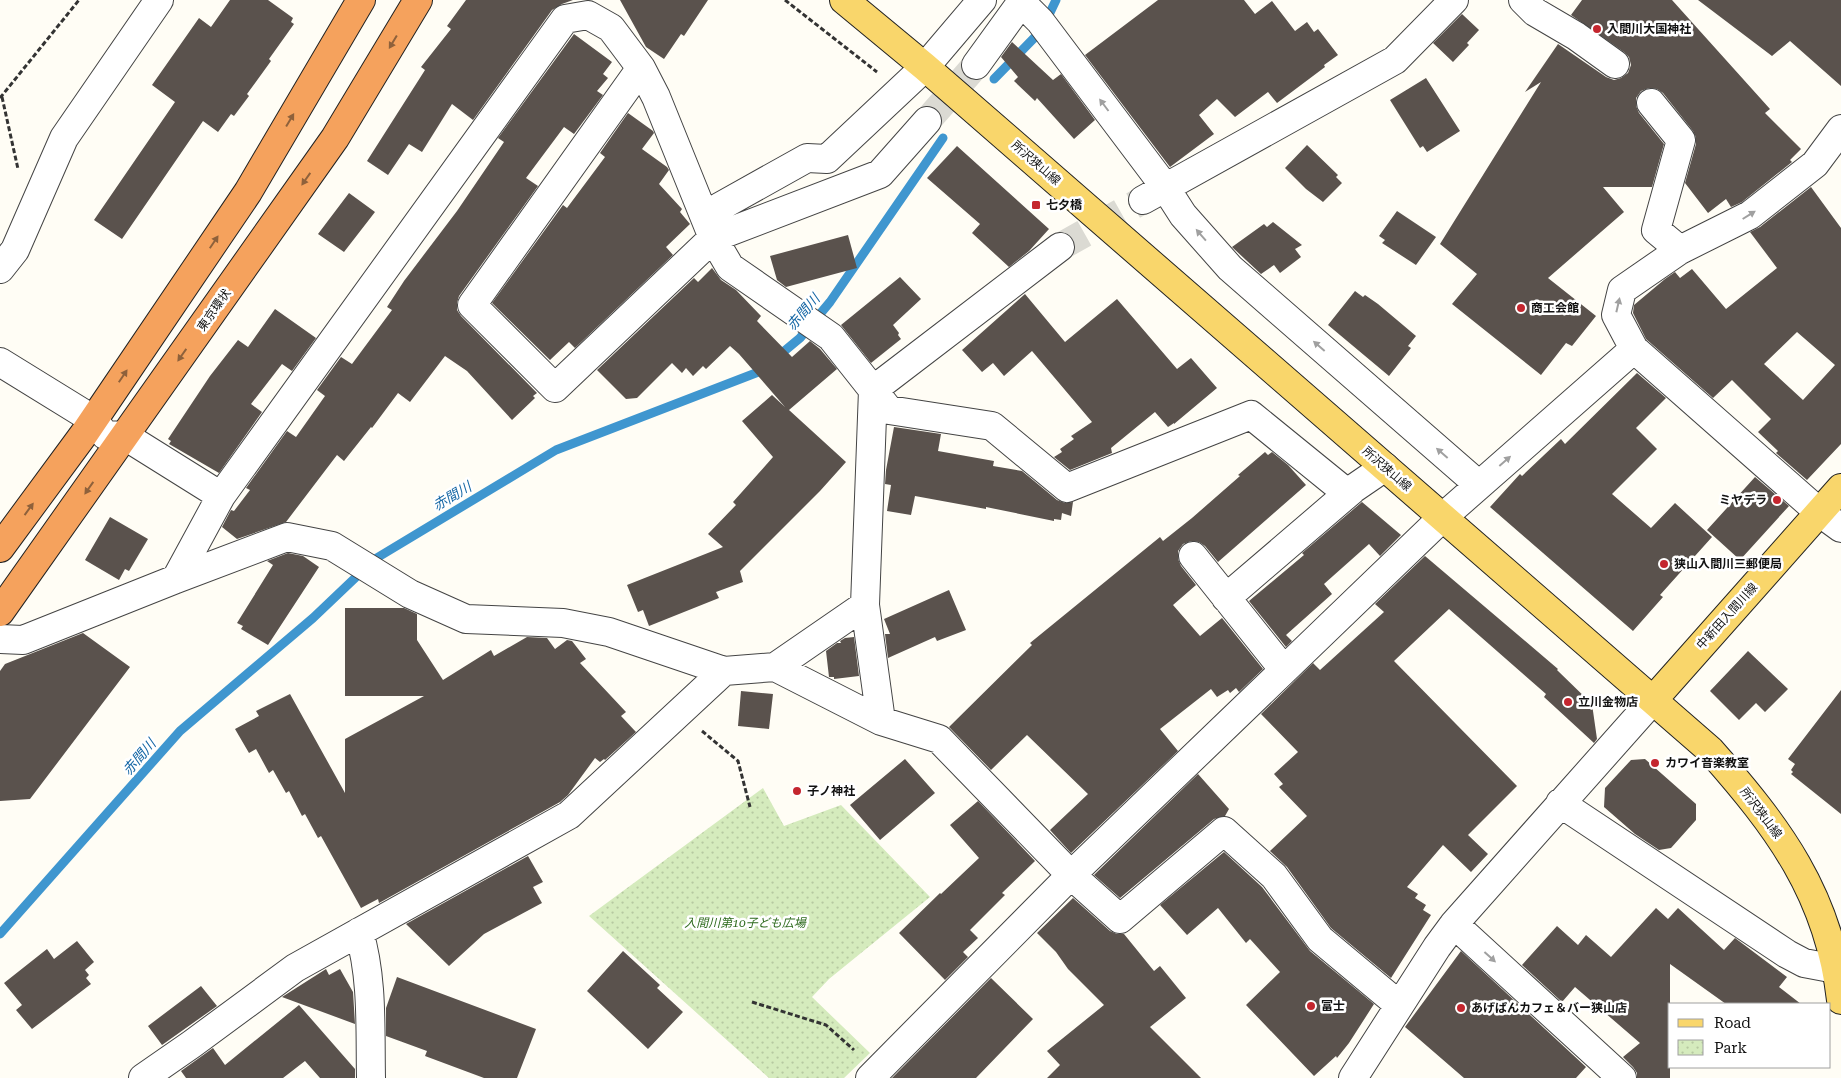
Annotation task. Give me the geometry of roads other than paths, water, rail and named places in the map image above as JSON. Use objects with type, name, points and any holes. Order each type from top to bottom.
[{"type":"highway","points":[[0,548],[94,420],[248,192],[361,0]]},
{"type":"highway","name":"東京環状","points":[[0,612],[335,138],[418,0]]},
{"type":"main road","name":"所沢狭山線","points":[[844,0],[925,67],[1710,750],[1777,831],[1805,880],[1825,923],[1840,968],[1841,1000]]},
{"type":"main road","name":"中新田入間川線","points":[[1653,700],[1841,488]]},
{"type":"street","points":[[0,269],[15,250],[64,138],[159,0]]},
{"type":"street","points":[[641,68],[472,305],[555,388],[709,226],[807,158],[827,159],[925,67],[982,0]]},
{"type":"street","points":[[1154,194],[1395,60],[1454,0]]},
{"type":"street","points":[[1523,0],[1535,12],[1576,36],[1615,64]]},
{"type":"street","points":[[976,65],[1022,2],[1040,21],[1154,194],[1183,215],[1230,268],[1479,485]]},
{"type":"street","points":[[176,579],[221,496],[565,19],[588,15],[611,28],[641,68],[656,97],[709,226],[730,267],[831,337],[889,410],[992,426],[1067,488],[1251,415],[1346,493],[1352,490]]},
{"type":"street","points":[[1651,103],[1681,140],[1656,230],[1680,250]]},
{"type":"street","points":[[709,226],[880,174],[927,121]]},
{"type":"street","points":[[1841,129],[1815,164],[1750,215],[1680,250],[1622,290],[1616,315],[1634,348],[1819,512],[1841,528]]},
{"type":"street","points":[[873,390],[1060,247]]},
{"type":"street","points":[[874,1074],[1071,875],[1443,517],[1634,348]]},
{"type":"street","points":[[0,362],[94,420],[105,435],[125,436],[221,496]]},
{"type":"street","points":[[873,390],[865,605],[881,721]]},
{"type":"street","points":[[1226,598],[1352,490],[1384,467]]},
{"type":"street","points":[[0,639],[23,640],[287,537],[332,546],[410,594],[466,619],[572,625],[609,632],[724,671],[775,667],[865,605]]},
{"type":"street","points":[[1193,556],[1284,670]]},
{"type":"street","points":[[775,667],[881,721],[939,739],[1071,875],[1120,919],[1224,831],[1274,876],[1320,938],[1399,1005]]},
{"type":"street","points":[[143,1078],[295,968],[569,815],[724,671]]},
{"type":"street","points":[[1353,1078],[1399,1005],[1454,924],[1653,700]]},
{"type":"street","points":[[1560,803],[1787,954],[1804,963],[1840,968]]},
{"type":"street","points":[[1454,924],[1622,1078]]},
{"type":"street","points":[[359,932],[364,950],[370,1010],[371,1078]]},
{"type":"waterway","name":"赤間川","points":[[1046,21],[1056,0]]},
{"type":"waterway","name":"赤間川","points":[[994,79],[1037,35]]},
{"type":"waterway","name":"赤間川","points":[[776,358],[800,338],[830,302],[943,138]]},
{"type":"waterway","name":"赤間川","points":[[0,934],[180,731],[313,618],[375,559],[556,450],[761,371],[764,368]]},
{"type":"tunnel","points":[[927,121],[976,65]]},
{"type":"tunnel","points":[[1060,247],[1143,200]]},
{"type":"place","name":"入間川大国神社","points":[[1597,29]]},
{"type":"place","name":"七夕橋","points":[[1036,205]]},
{"type":"place","name":"商工会館","points":[[1521,308]]},
{"type":"place","name":"ミヤデラ","points":[[1777,500]]},
{"type":"place","name":"狭山入間川三郵便局","points":[[1664,564]]},
{"type":"place","name":"立川金物店","points":[[1568,702]]},
{"type":"place","name":"カワイ音楽教室","points":[[1655,763]]},
{"type":"place","name":"子ノ神社","points":[[797,791]]},
{"type":"place","name":"富士","points":[[1311,1006]]},
{"type":"place","name":"あげぱんカフェ＆バー狭山店","points":[[1461,1008]]},
{"type":"park label","name":"入間川第10子ども広場","points":[[745,923]]}]
